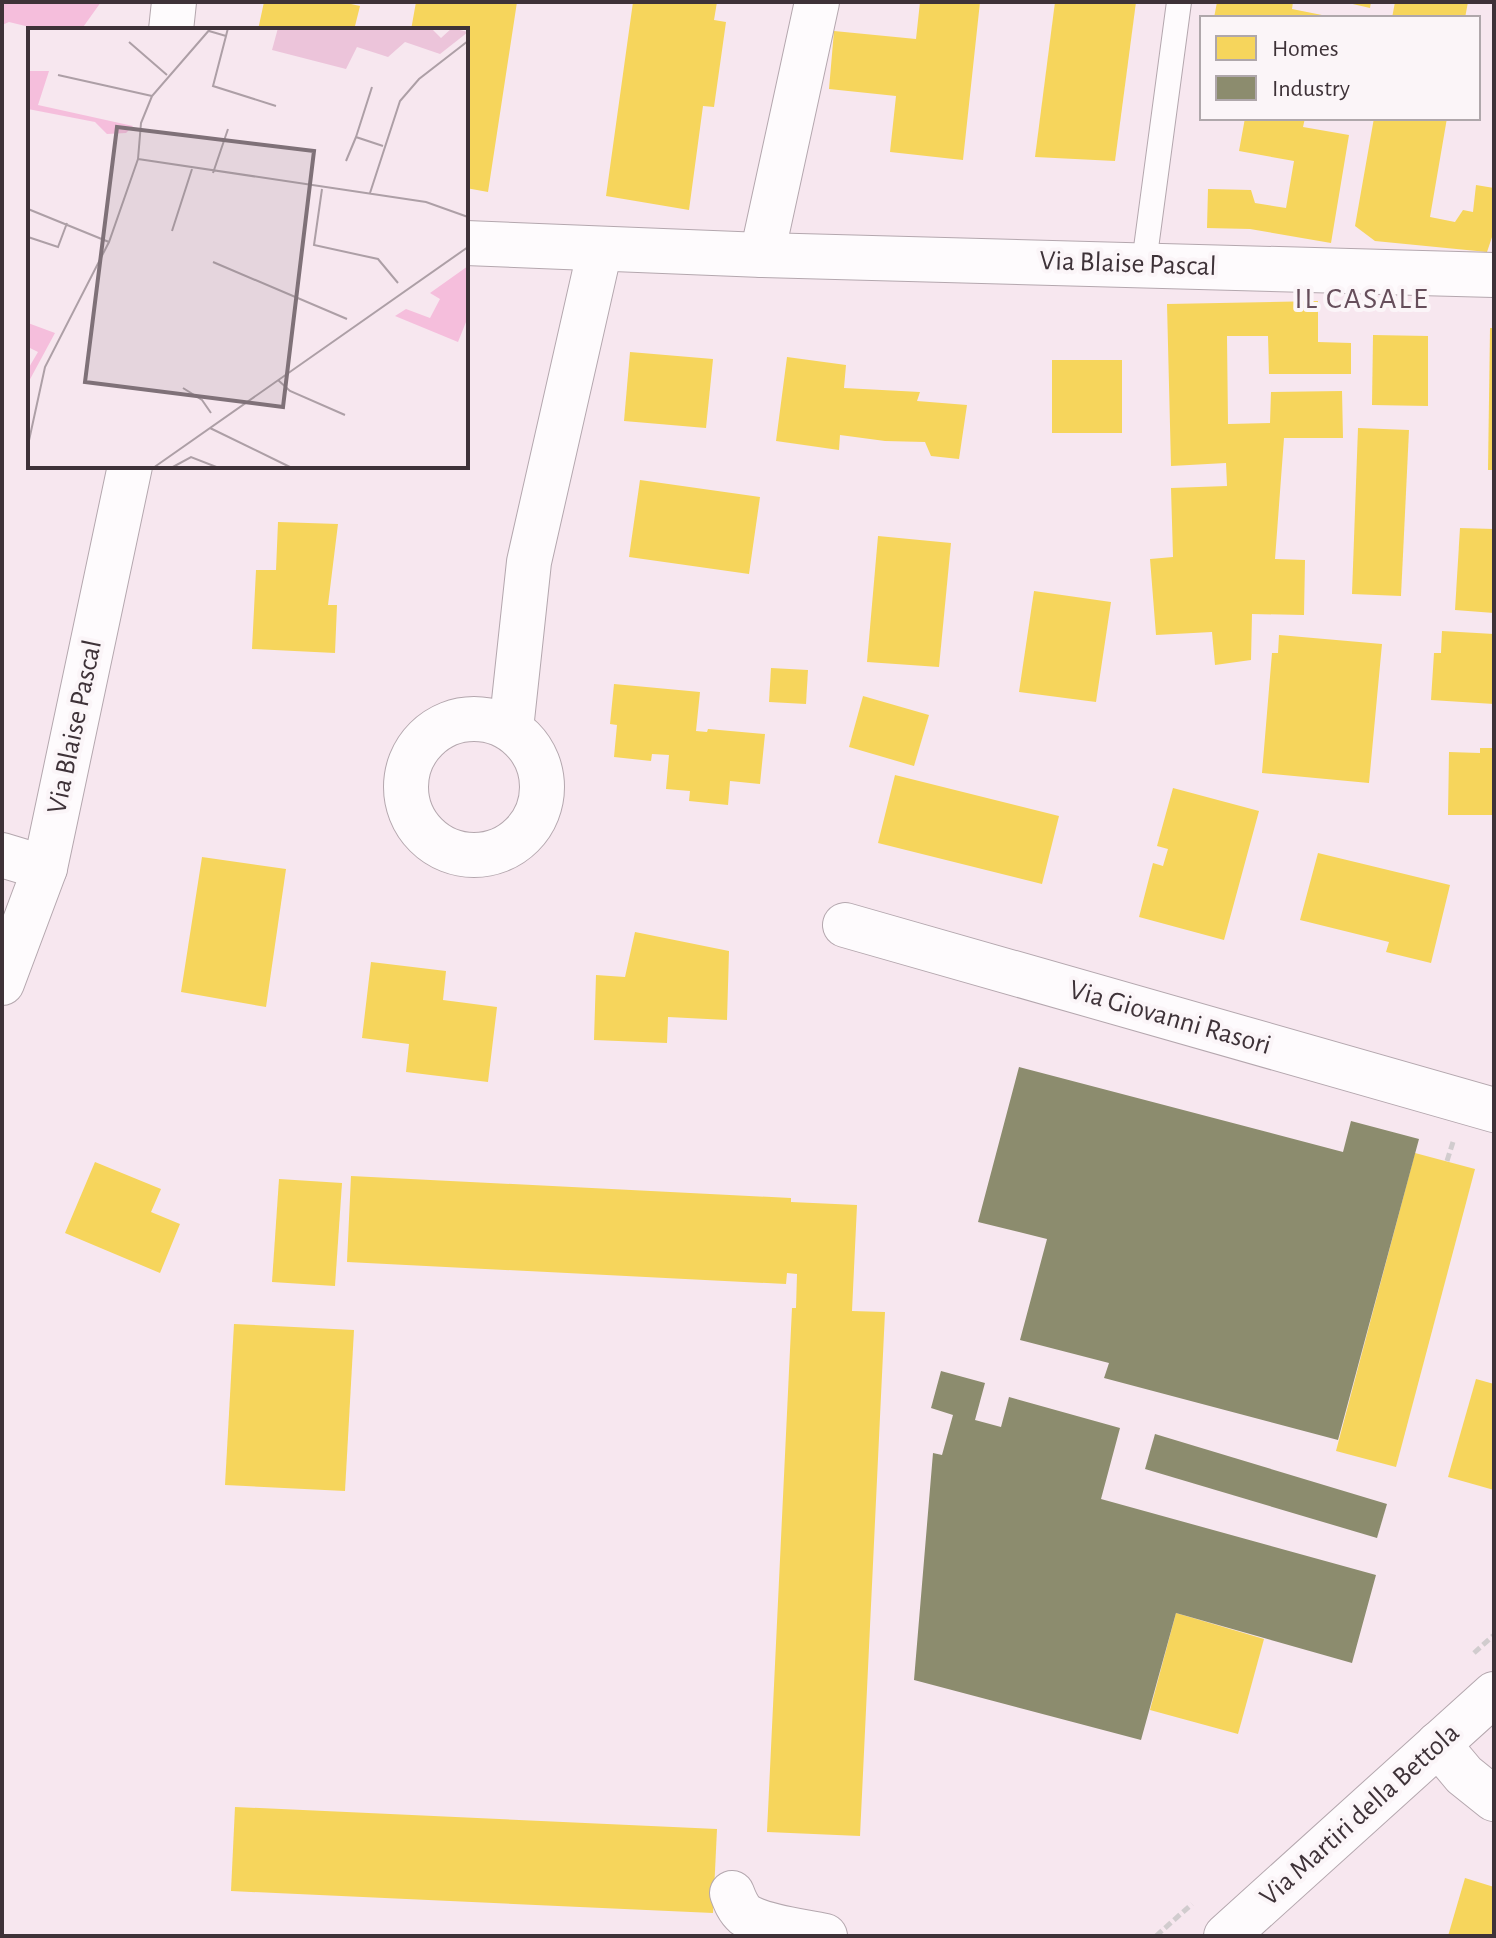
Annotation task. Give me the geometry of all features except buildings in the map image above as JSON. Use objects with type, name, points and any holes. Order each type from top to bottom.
[{"type":"street","points":[[171,28],[174,2]]},
{"type":"street","points":[[762,255],[817,2]]},
{"type":"street","name":"Via Blaise Pascal","points":[[468,243],[762,255],[1144,263],[1494,275]]},
{"type":"street","points":[[511,729],[529,562],[600,249]]},
{"type":"street","name":"Via Blaise Pascal","points":[[2,983],[45,868],[130,468]]},
{"type":"street","points":[[2,855],[45,868]]},
{"type":"street","name":"Via Giovanni Rasori","points":[[845,925],[1494,1110]]},
{"type":"street","name":"Via Martiri della Bettola","points":[[1226,1936],[1494,1694]]},
{"type":"street","points":[[1438,1744],[1464,1775],[1494,1799]]},
{"type":"street","points":[[732,1893],[737,1906],[746,1915],[764,1923],[825,1936]]},
{"type":"lane","points":[[1144,263],[1179,2]]},
{"type":"shaded area","points":[[2,2],[101,2],[82,28],[34,28],[9,22],[2,25]]},
{"type":"district","name":"IL CASALE","points":[[1362,299]]}]
